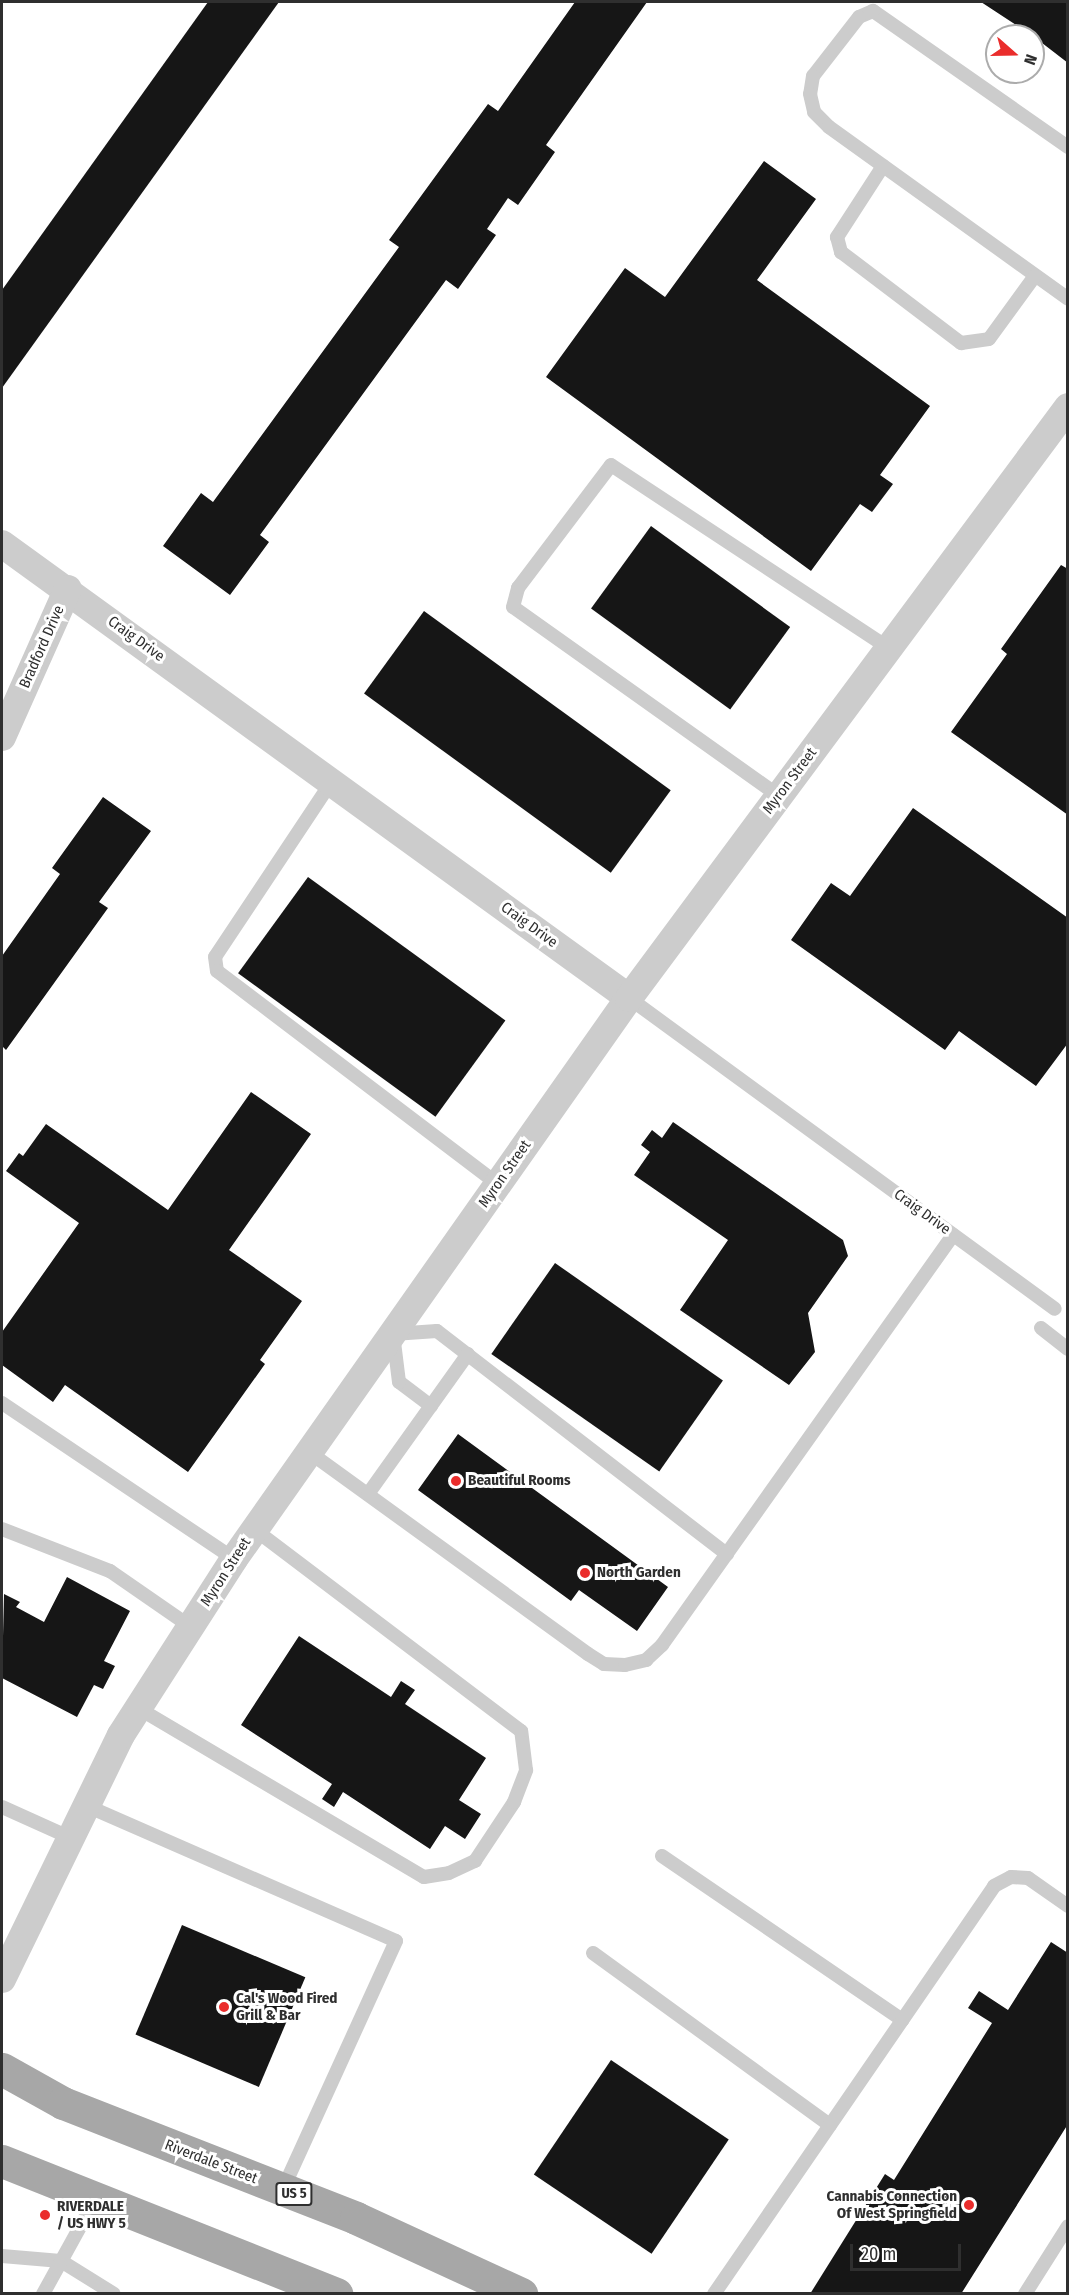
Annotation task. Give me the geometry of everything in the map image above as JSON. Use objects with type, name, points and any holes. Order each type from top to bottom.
[{"type":"main road","name":"Riverdale Street","points":[[2,2069],[63,2103],[356,2218],[521,2294]]},
{"type":"main road","points":[[2,2092],[63,2103]]},
{"type":"main road","points":[[2,2161],[325,2291]]},
{"type":"street","name":"Myron Street","points":[[2,1979],[138,1708],[234,1559],[629,998],[1068,407]]},
{"type":"street","name":"Craig Drive","points":[[2,544],[68,589],[629,998]]},
{"type":"street","name":"Bradford Drive","points":[[2,737],[68,589]]},
{"type":"lane","points":[[1068,147],[873,11],[859,16],[813,76],[810,94],[814,112],[829,127],[1068,299]]},
{"type":"lane","points":[[883,166],[837,237],[841,252],[961,343],[989,339],[1035,276]]},
{"type":"lane","points":[[779,796],[513,607],[518,588],[604,474],[611,465],[890,649]]},
{"type":"lane","points":[[332,781],[215,957],[217,971],[498,1184]]},
{"type":"lane","name":"Craig Drive","points":[[629,998],[1055,1309]]},
{"type":"lane","points":[[309,1452],[604,1664],[625,1665],[646,1660],[662,1645],[953,1235]]},
{"type":"lane","points":[[1041,1328],[1068,1349]]},
{"type":"lane","points":[[431,1406],[399,1382],[393,1334],[437,1331],[727,1554]]},
{"type":"lane","points":[[368,1494],[468,1354]]},
{"type":"lane","points":[[2,1403],[234,1559]]},
{"type":"lane","points":[[2,1528],[110,1571],[190,1627]]},
{"type":"lane","points":[[138,1708],[424,1876],[450,1873],[475,1862],[514,1802],[526,1770],[521,1731],[255,1530]]},
{"type":"lane","points":[[87,1806],[396,1941],[282,2190]]},
{"type":"lane","points":[[2,1807],[71,1838]]},
{"type":"lane","points":[[662,1857],[902,2020]]},
{"type":"lane","points":[[714,2294],[994,1886],[1011,1877],[1028,1878],[1068,1906]]},
{"type":"lane","points":[[593,1953],[830,2125]]},
{"type":"lane","points":[[43,2294],[97,2198]]},
{"type":"lane","points":[[1025,2294],[1068,2226]]},
{"type":"lane","points":[[2,2256],[61,2261],[114,2294]]},
{"type":"building","points":[[208,2],[279,2],[2,388],[2,290]]},
{"type":"building","points":[[575,2],[647,2],[546,145],[555,152],[518,205],[508,198],[487,229],[496,235],[458,289],[446,280],[260,535],[269,542],[230,595],[163,546],[201,493],[213,502],[399,247],[389,240],[488,104],[498,111]]},
{"type":"building","points":[[981,2],[1068,2],[1068,63],[1045,45],[1045,24],[1015,24]]},
{"type":"building","points":[[764,161],[816,199],[757,280],[930,406],[880,475],[893,484],[872,512],[860,504],[811,571],[546,377],[625,268],[665,297]]},
{"type":"building","points":[[651,526],[790,627],[730,710],[591,609]]},
{"type":"building","points":[[1061,565],[1068,569],[1068,815],[951,732],[1007,654],[1001,649]]},
{"type":"building","points":[[424,611],[671,790],[611,873],[364,694]]},
{"type":"building","points":[[103,797],[151,831],[99,902],[108,908],[6,1050],[2,1046],[2,956],[60,874],[52,868]]},
{"type":"building","points":[[913,808],[1068,918],[1068,1043],[1036,1086],[959,1031],[945,1050],[791,940],[831,883],[850,896]]},
{"type":"building","points":[[308,877],[505,1020],[435,1117],[238,973]]},
{"type":"building","points":[[251,1092],[311,1134],[229,1250],[302,1301],[260,1360],[265,1364],[188,1472],[65,1385],[53,1402],[2,1365],[2,1332],[79,1223],[6,1171],[19,1153],[23,1156],[46,1124],[168,1210]]},
{"type":"building","points":[[673,1122],[843,1240],[848,1256],[808,1313],[815,1352],[789,1385],[680,1310],[728,1240],[634,1175],[650,1152],[641,1145],[652,1130],[662,1138]]},
{"type":"building","points":[[555,1263],[723,1381],[659,1472],[491,1354]]},
{"type":"building","points":[[458,1434],[668,1587],[637,1631],[579,1590],[571,1601],[418,1490]]},
{"type":"building","points":[[67,1577],[130,1611],[104,1661],[115,1666],[103,1689],[94,1685],[77,1717],[2,1678],[4,1594],[20,1602],[16,1607],[44,1622]]},
{"type":"building","points":[[299,1636],[391,1697],[401,1681],[415,1690],[405,1704],[486,1758],[459,1800],[481,1814],[465,1839],[445,1826],[430,1849],[343,1792],[334,1807],[322,1799],[332,1784],[241,1725]]},
{"type":"building","points":[[182,1925],[305,1977],[259,2087],[136,2035]]},
{"type":"building","points":[[1051,1942],[1068,1953],[1068,2124],[961,2294],[810,2294],[885,2174],[894,2180],[992,2023],[968,2008],[979,1991],[1008,2010]]},
{"type":"building","points":[[611,2060],[729,2139],[652,2254],[534,2174]]},
{"type":"place","name":"Beautiful Rooms","points":[[456,1481]]},
{"type":"place","name":"North Garden","points":[[585,1573]]},
{"type":"place","name":"Cal's Wood Fired Grill & Bar","points":[[224,2007]]},
{"type":"place","name":"Cannabis Connection Of West Springfield","points":[[969,2205]]},
{"type":"place","name":"RIVERDALE / US HWY 5","points":[[45,2215]]}]
